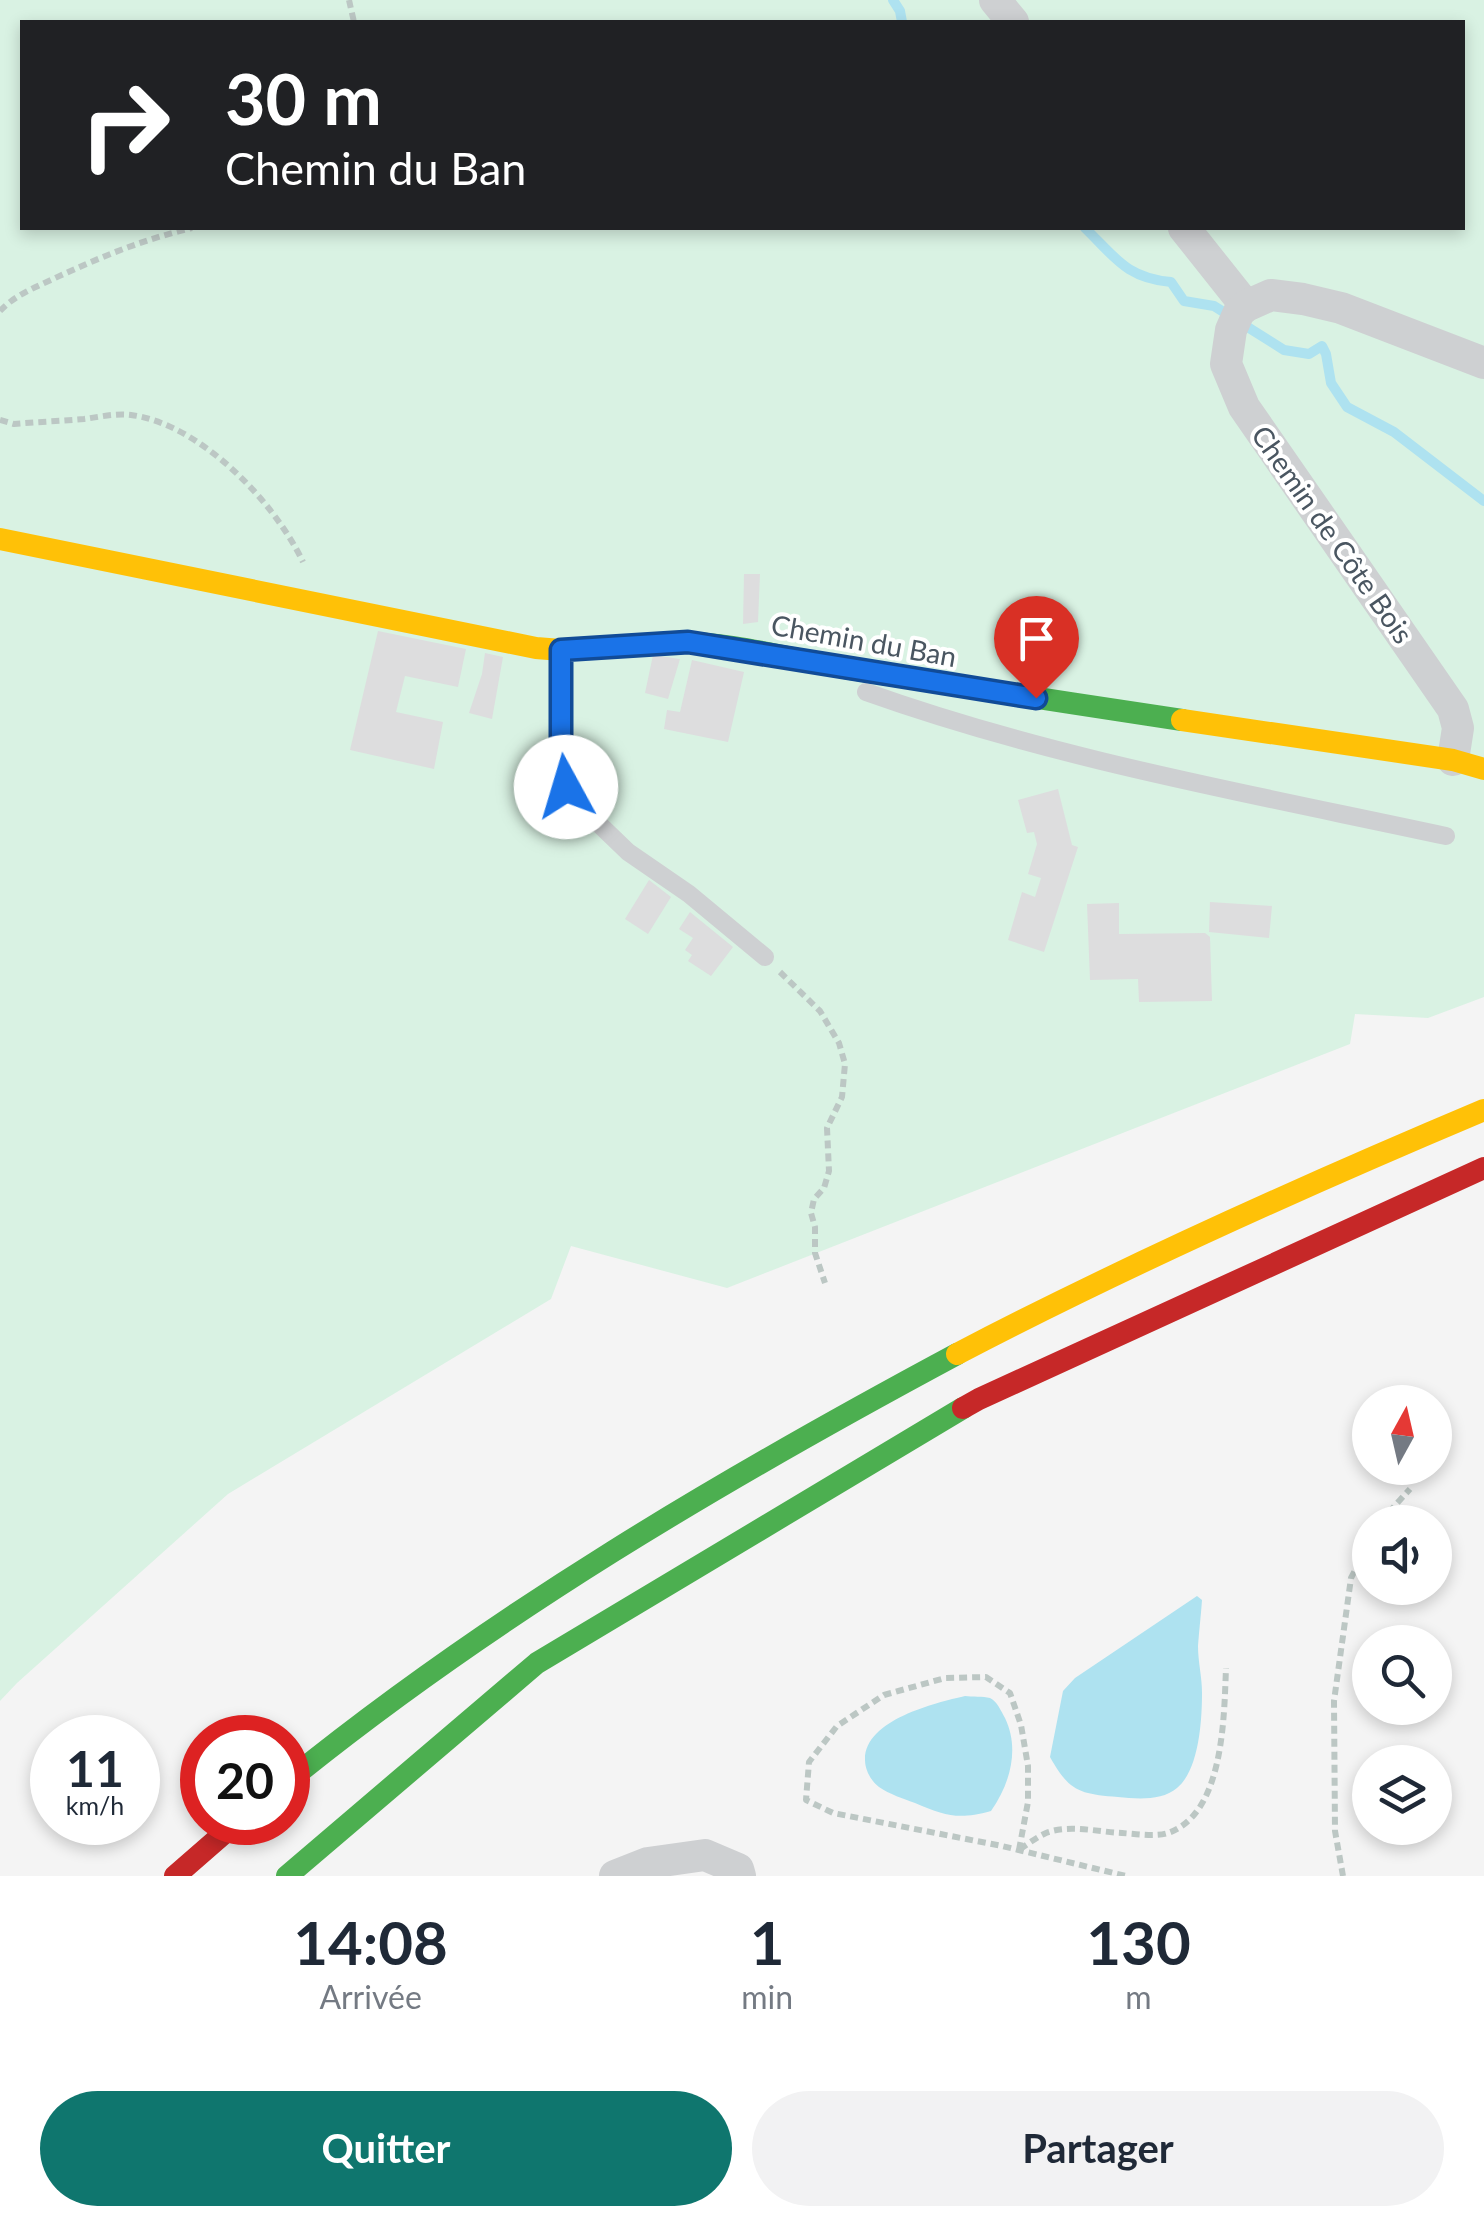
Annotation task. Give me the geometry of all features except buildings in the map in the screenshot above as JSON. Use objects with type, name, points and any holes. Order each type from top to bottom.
[{"type":"main road","name":"Chemin du Ban","points":[[0,539],[536,648],[688,642],[1468,764]]},
{"type":"main road","points":[[310,1764],[460,1651],[588,1566],[754,1464],[999,1330],[1196,1236],[1484,1110]]},
{"type":"main road","points":[[286,1876],[537,1663],[962,1409],[1484,1168]]},
{"type":"main road","points":[[175,1876],[211,1845]]},
{"type":"street","points":[[995,0],[1011,20]]},
{"type":"street","points":[[1185,230],[1239,316],[1271,295],[1303,298],[1340,308],[1484,363]]},
{"type":"street","name":"Chemin de Côte Bois","points":[[1239,316],[1226,364],[1244,407],[1453,709],[1468,764]]},
{"type":"street","points":[[615,1876],[648,1863],[705,1856],[738,1870],[740,1876]]},
{"type":"lane","points":[[561,650],[561,765],[574,800],[628,852],[689,894],[765,957]]},
{"type":"lane","points":[[858,670],[862,691],[975,729],[1075,756],[1446,836]]},
{"type":"path","points":[[0,311],[13,298],[90,262],[183,230]]},
{"type":"path","points":[[0,420],[14,424],[126,414],[156,420],[197,441],[242,478],[268,509],[301,557],[310,582],[308,602]]},
{"type":"path","points":[[765,957],[820,1011],[839,1042],[845,1064],[842,1097],[827,1128],[829,1171],[810,1213],[815,1227],[815,1254],[824,1283]]},
{"type":"path","points":[[1395,1505],[1410,1489]]},
{"type":"path","points":[[1343,1876],[1335,1831],[1334,1700],[1352,1576]]},
{"type":"path","points":[[1018,1850],[1047,1832],[1074,1829],[1166,1834],[1192,1819],[1219,1756],[1226,1668]]},
{"type":"path","points":[[1018,1850],[1028,1802],[1028,1766],[1021,1724],[1010,1694],[986,1677],[945,1678],[884,1695],[837,1726],[809,1762],[806,1800],[833,1813],[1126,1876]]},
{"type":"green space","points":[[0,0],[1484,0],[1484,997],[1428,1018],[1355,1014],[1350,1044],[727,1288],[571,1246],[551,1299],[228,1494],[0,1701]]},
{"type":"water","points":[[1197,1596],[1202,1600],[1198,1646],[1201,1717],[1195,1757],[1184,1780],[1171,1792],[1149,1798],[1105,1796],[1076,1789],[1050,1757],[1063,1691],[1075,1678]]},
{"type":"water","points":[[965,1696],[992,1699],[1000,1709],[1012,1742],[1011,1766],[991,1811],[961,1816],[944,1814],[876,1785],[865,1760],[876,1734],[903,1716]]},
{"type":"waterway","points":[[893,0],[902,20]]},
{"type":"waterway","points":[[1087,230],[1132,271],[1171,282],[1184,301],[1214,306],[1284,350],[1309,354],[1322,346],[1331,383],[1347,407],[1394,432],[1484,501]]},
{"type":"traffic: fast","points":[[668,643],[735,647],[849,669],[1182,720]]},
{"type":"traffic: fast","points":[[310,1764],[447,1661],[612,1552],[783,1450],[957,1354]]},
{"type":"traffic: fast","points":[[287,1876],[537,1663],[963,1408]]},
{"type":"traffic: slow","points":[[0,539],[536,648],[668,643]]},
{"type":"traffic: slow","points":[[1182,720],[1453,760],[1484,769]]},
{"type":"traffic: slow","points":[[957,1354],[1218,1226],[1484,1110]]},
{"type":"traffic: jam","points":[[963,1408],[1484,1168]]},
{"type":"traffic: jam","points":[[175,1876],[211,1845]]},
{"type":"route","points":[[566,787],[561,765],[561,650],[688,642],[1036,698]]}]
